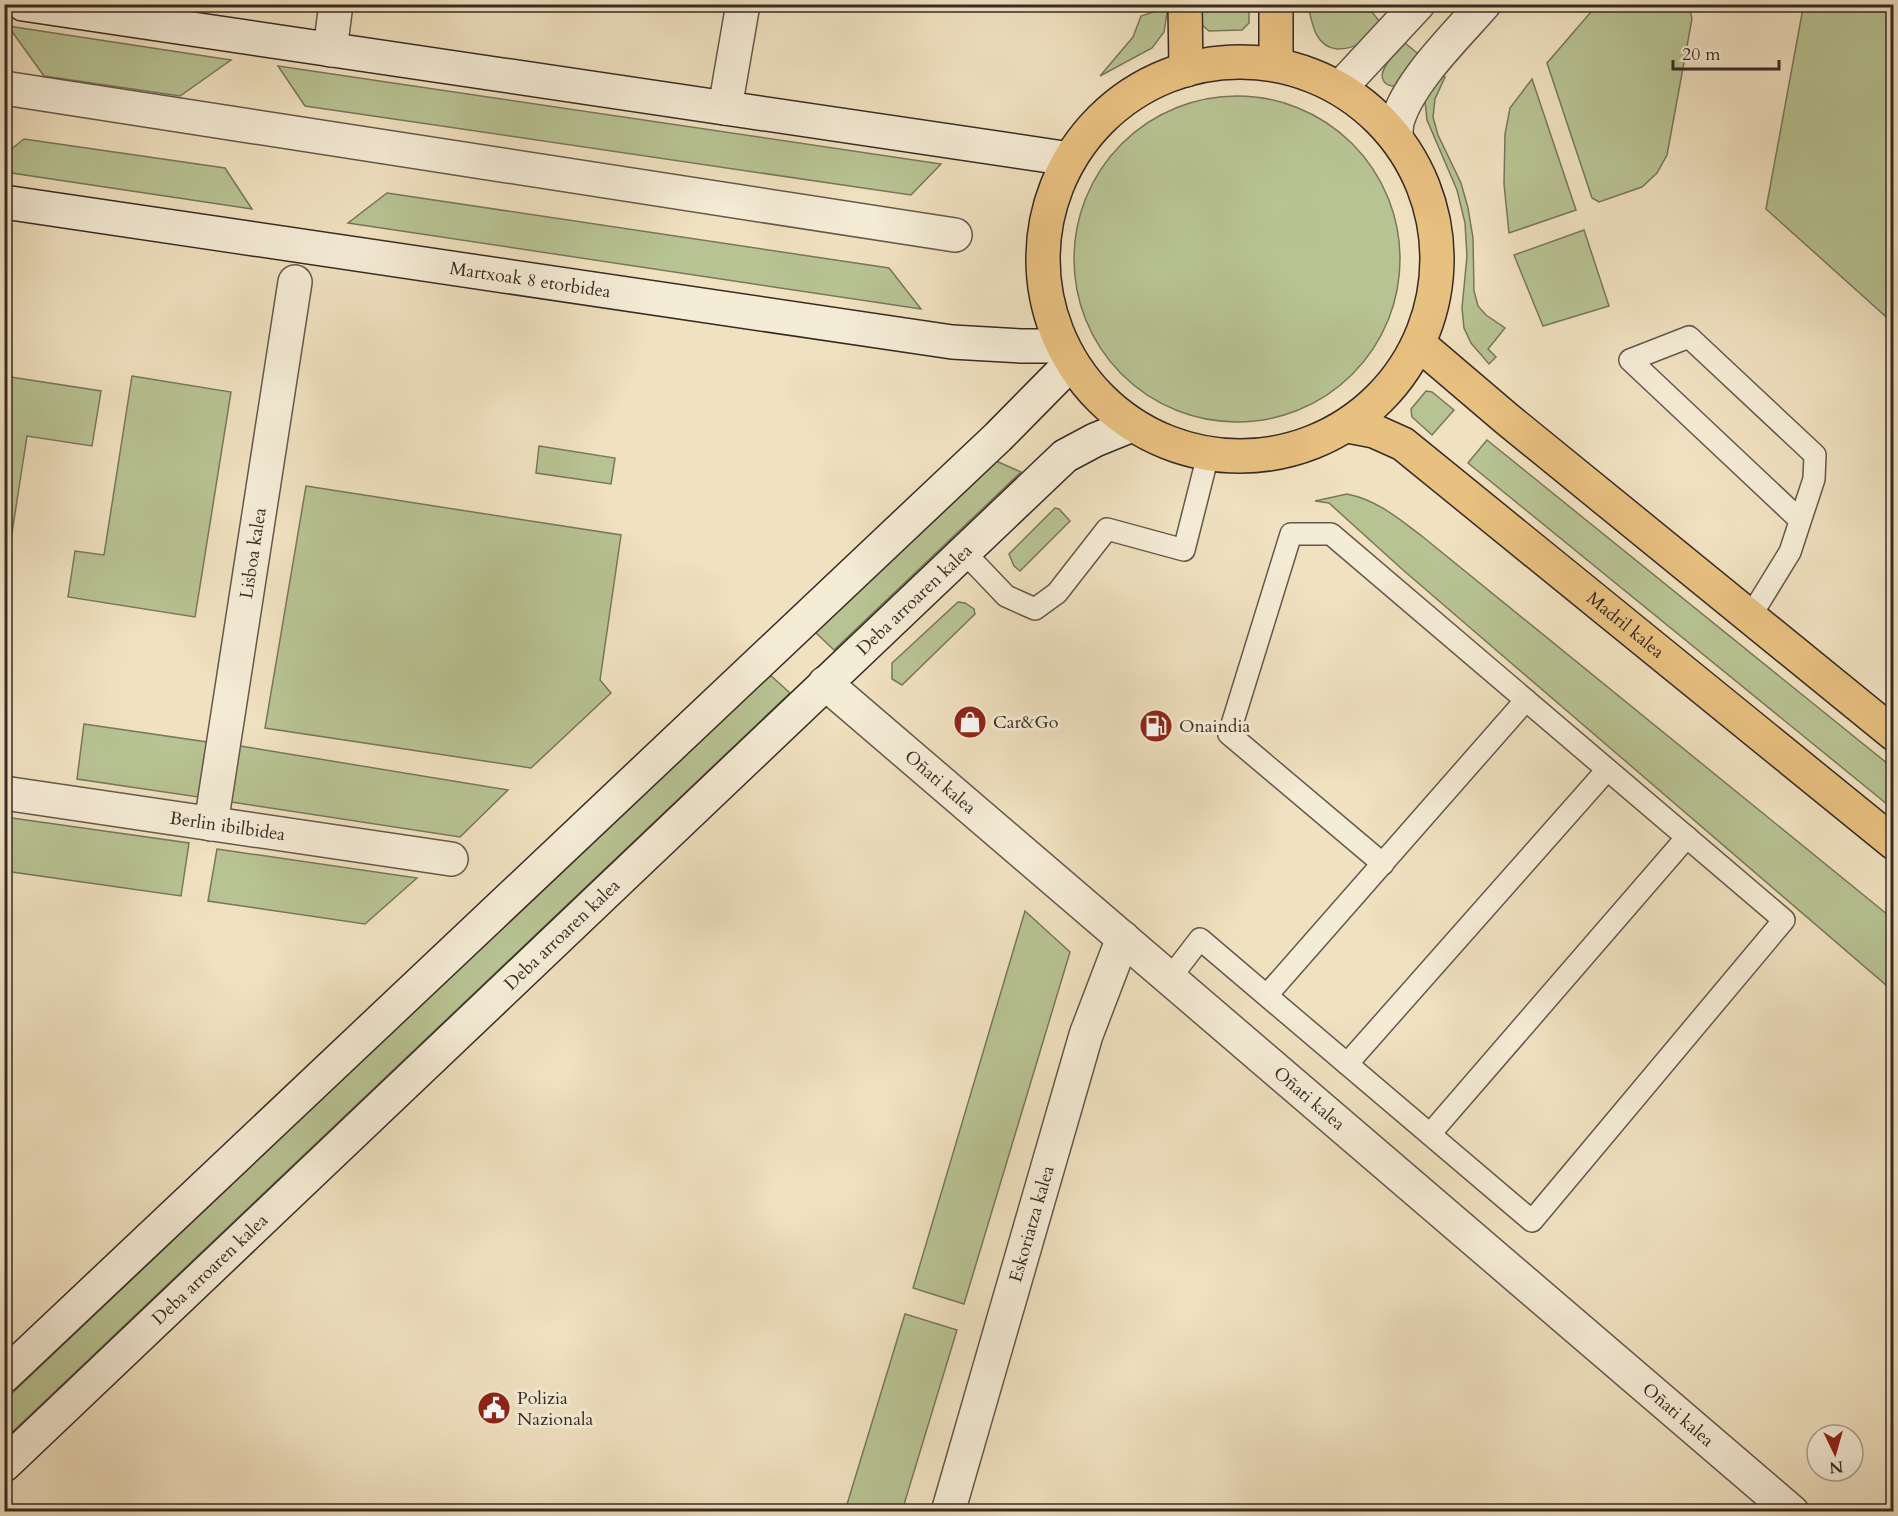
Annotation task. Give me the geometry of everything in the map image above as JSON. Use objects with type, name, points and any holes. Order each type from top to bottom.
[{"type":"main road","points":[[1185,4],[1186,70]]},
{"type":"main road","points":[[1276,4],[1276,65]]},
{"type":"main road","points":[[1231,62],[1276,65],[1308,74],[1340,88],[1370,110],[1396,137],[1416,168],[1430,202],[1437,238],[1438,274],[1432,310],[1419,344],[1389,390],[1348,426],[1304,447],[1257,456],[1209,454],[1168,444],[1132,425],[1098,398],[1065,354],[1045,293],[1042,247],[1051,201],[1070,159],[1092,128],[1119,103],[1151,83],[1186,70],[1231,62]]},
{"type":"main road","points":[[1419,344],[1507,419],[1750,617],[1891,727]]},
{"type":"main road","name":"Madril kalea","points":[[1348,426],[1374,430],[1403,444],[1893,843]]},
{"type":"street","points":[[23,4],[1070,159]]},
{"type":"street","points":[[330,50],[336,4]]},
{"type":"street","points":[[725,108],[743,4]]},
{"type":"street","points":[[1340,88],[1418,4]]},
{"type":"street","points":[[1396,137],[1397,120],[1418,83],[1436,57],[1484,4]]},
{"type":"street","points":[[4,88],[955,235]]},
{"type":"street","name":"Martxoak 8 etorbidea","points":[[4,202],[952,342],[1021,346],[1065,354]]},
{"type":"street","name":"Lisboa kalea","points":[[211,824],[295,282]]},
{"type":"street","points":[[4,1376],[998,437],[1065,354]]},
{"type":"street","name":"Deba arroaren kalea","points":[[4,1465],[1065,456],[1095,440],[1132,425]]},
{"type":"street","name":"Oñati kalea","points":[[825,683],[1792,1512]]},
{"type":"street","name":"Berlin ibilbidea","points":[[4,793],[452,859]]},
{"type":"street","name":"Eskoriatza kalea","points":[[948,1512],[1086,1035],[1123,938]]},
{"type":"lane","points":[[1750,617],[1790,552],[1814,479],[1815,455],[1689,337],[1630,360],[1800,520]]},
{"type":"lane","points":[[964,552],[1006,596],[1035,609],[1057,593],[1107,529],[1184,550],[1209,454]]},
{"type":"lane","points":[[1170,978],[1200,939],[1532,1221],[1784,920],[1331,534],[1291,534],[1229,734],[1383,864]]},
{"type":"lane","points":[[1267,995],[1526,700]]},
{"type":"lane","points":[[1347,1064],[1607,770]]},
{"type":"lane","points":[[1430,1134],[1687,837]]},
{"type":"green space","points":[[1201,5],[1249,5],[1249,23],[1242,30],[1209,31],[1202,25]]},
{"type":"green space","points":[[1308,5],[1362,5],[1371,11],[1380,22],[1357,45],[1337,49],[1324,44],[1319,39]]},
{"type":"green space","points":[[1597,5],[1689,5],[1692,19],[1667,155],[1657,173],[1642,187],[1599,202],[1592,198],[1547,63]]},
{"type":"green space","points":[[1813,5],[1893,5],[1893,323],[1766,209],[1803,8]]},
{"type":"green space","points":[[1168,7],[1164,32],[1152,48],[1100,76],[1133,37],[1141,16]]},
{"type":"green space","points":[[8,26],[231,60],[180,96],[44,76]]},
{"type":"green space","points":[[1405,43],[1422,57],[1397,86],[1386,84],[1382,75],[1383,71]]},
{"type":"green space","points":[[278,66],[941,164],[911,195],[305,106]]},
{"type":"green space","points":[[1439,72],[1445,77],[1435,99],[1433,117],[1438,135],[1461,183],[1468,208],[1473,238],[1474,291],[1478,306],[1486,315],[1505,328],[1488,349],[1496,357],[1489,364],[1471,343],[1464,328],[1462,308],[1467,256],[1465,223],[1457,190],[1427,120],[1425,101],[1430,85]]},
{"type":"green space","points":[[1532,79],[1576,210],[1509,233],[1504,184],[1505,134],[1510,108]]},
{"type":"green space","points":[[1237,96],[1269,99],[1314,115],[1352,144],[1381,182],[1397,227],[1400,259],[1397,291],[1381,336],[1352,374],[1314,403],[1269,419],[1237,422],[1205,419],[1160,403],[1122,374],[1093,336],[1077,291],[1074,259],[1077,227],[1093,182],[1122,144],[1160,115],[1205,99]]},
{"type":"green space","points":[[24,139],[225,168],[252,209],[5,172],[5,154]]},
{"type":"green space","points":[[387,193],[889,268],[921,309],[348,223]]},
{"type":"green space","points":[[1584,230],[1609,306],[1543,326],[1514,255]]},
{"type":"green space","points":[[4,376],[101,391],[92,446],[27,436],[7,565],[4,565]]},
{"type":"green space","points":[[132,376],[231,392],[195,617],[68,597],[75,551],[104,555]]},
{"type":"green space","points":[[1426,391],[1432,392],[1454,410],[1432,435],[1412,417],[1411,409]]},
{"type":"green space","points":[[1487,440],[1893,768],[1893,809],[1468,463]]},
{"type":"green space","points":[[539,446],[615,458],[611,484],[536,473]]},
{"type":"green space","points":[[996,461],[1021,472],[834,650],[814,631]]},
{"type":"green space","points":[[306,486],[621,535],[600,680],[611,693],[531,768],[265,728]]},
{"type":"green space","points":[[1347,494],[1378,505],[1423,537],[1893,919],[1893,991],[1403,570],[1329,503],[1315,501]]},
{"type":"green space","points":[[1055,508],[1059,509],[1070,521],[1020,571],[1014,566],[1009,554]]},
{"type":"green space","points":[[958,602],[965,603],[974,609],[975,614],[902,685],[892,679],[892,663]]},
{"type":"green space","points":[[769,674],[790,693],[5,1439],[5,1400]]},
{"type":"green space","points":[[84,724],[207,742],[198,797],[77,779]]},
{"type":"green space","points":[[234,745],[508,790],[460,837],[225,801]]},
{"type":"green space","points":[[5,817],[189,843],[181,896],[5,871]]},
{"type":"green space","points":[[217,849],[417,878],[365,924],[208,901]]},
{"type":"green space","points":[[1025,911],[1070,952],[964,1304],[913,1288]]},
{"type":"green space","points":[[905,1314],[957,1330],[902,1511],[845,1511]]},
{"type":"place","name":"Car&Go","points":[[970,722]]},
{"type":"place","name":"Onaindia","points":[[1156,726]]},
{"type":"place","name":"Polizia Nazionala","points":[[494,1408]]}]
